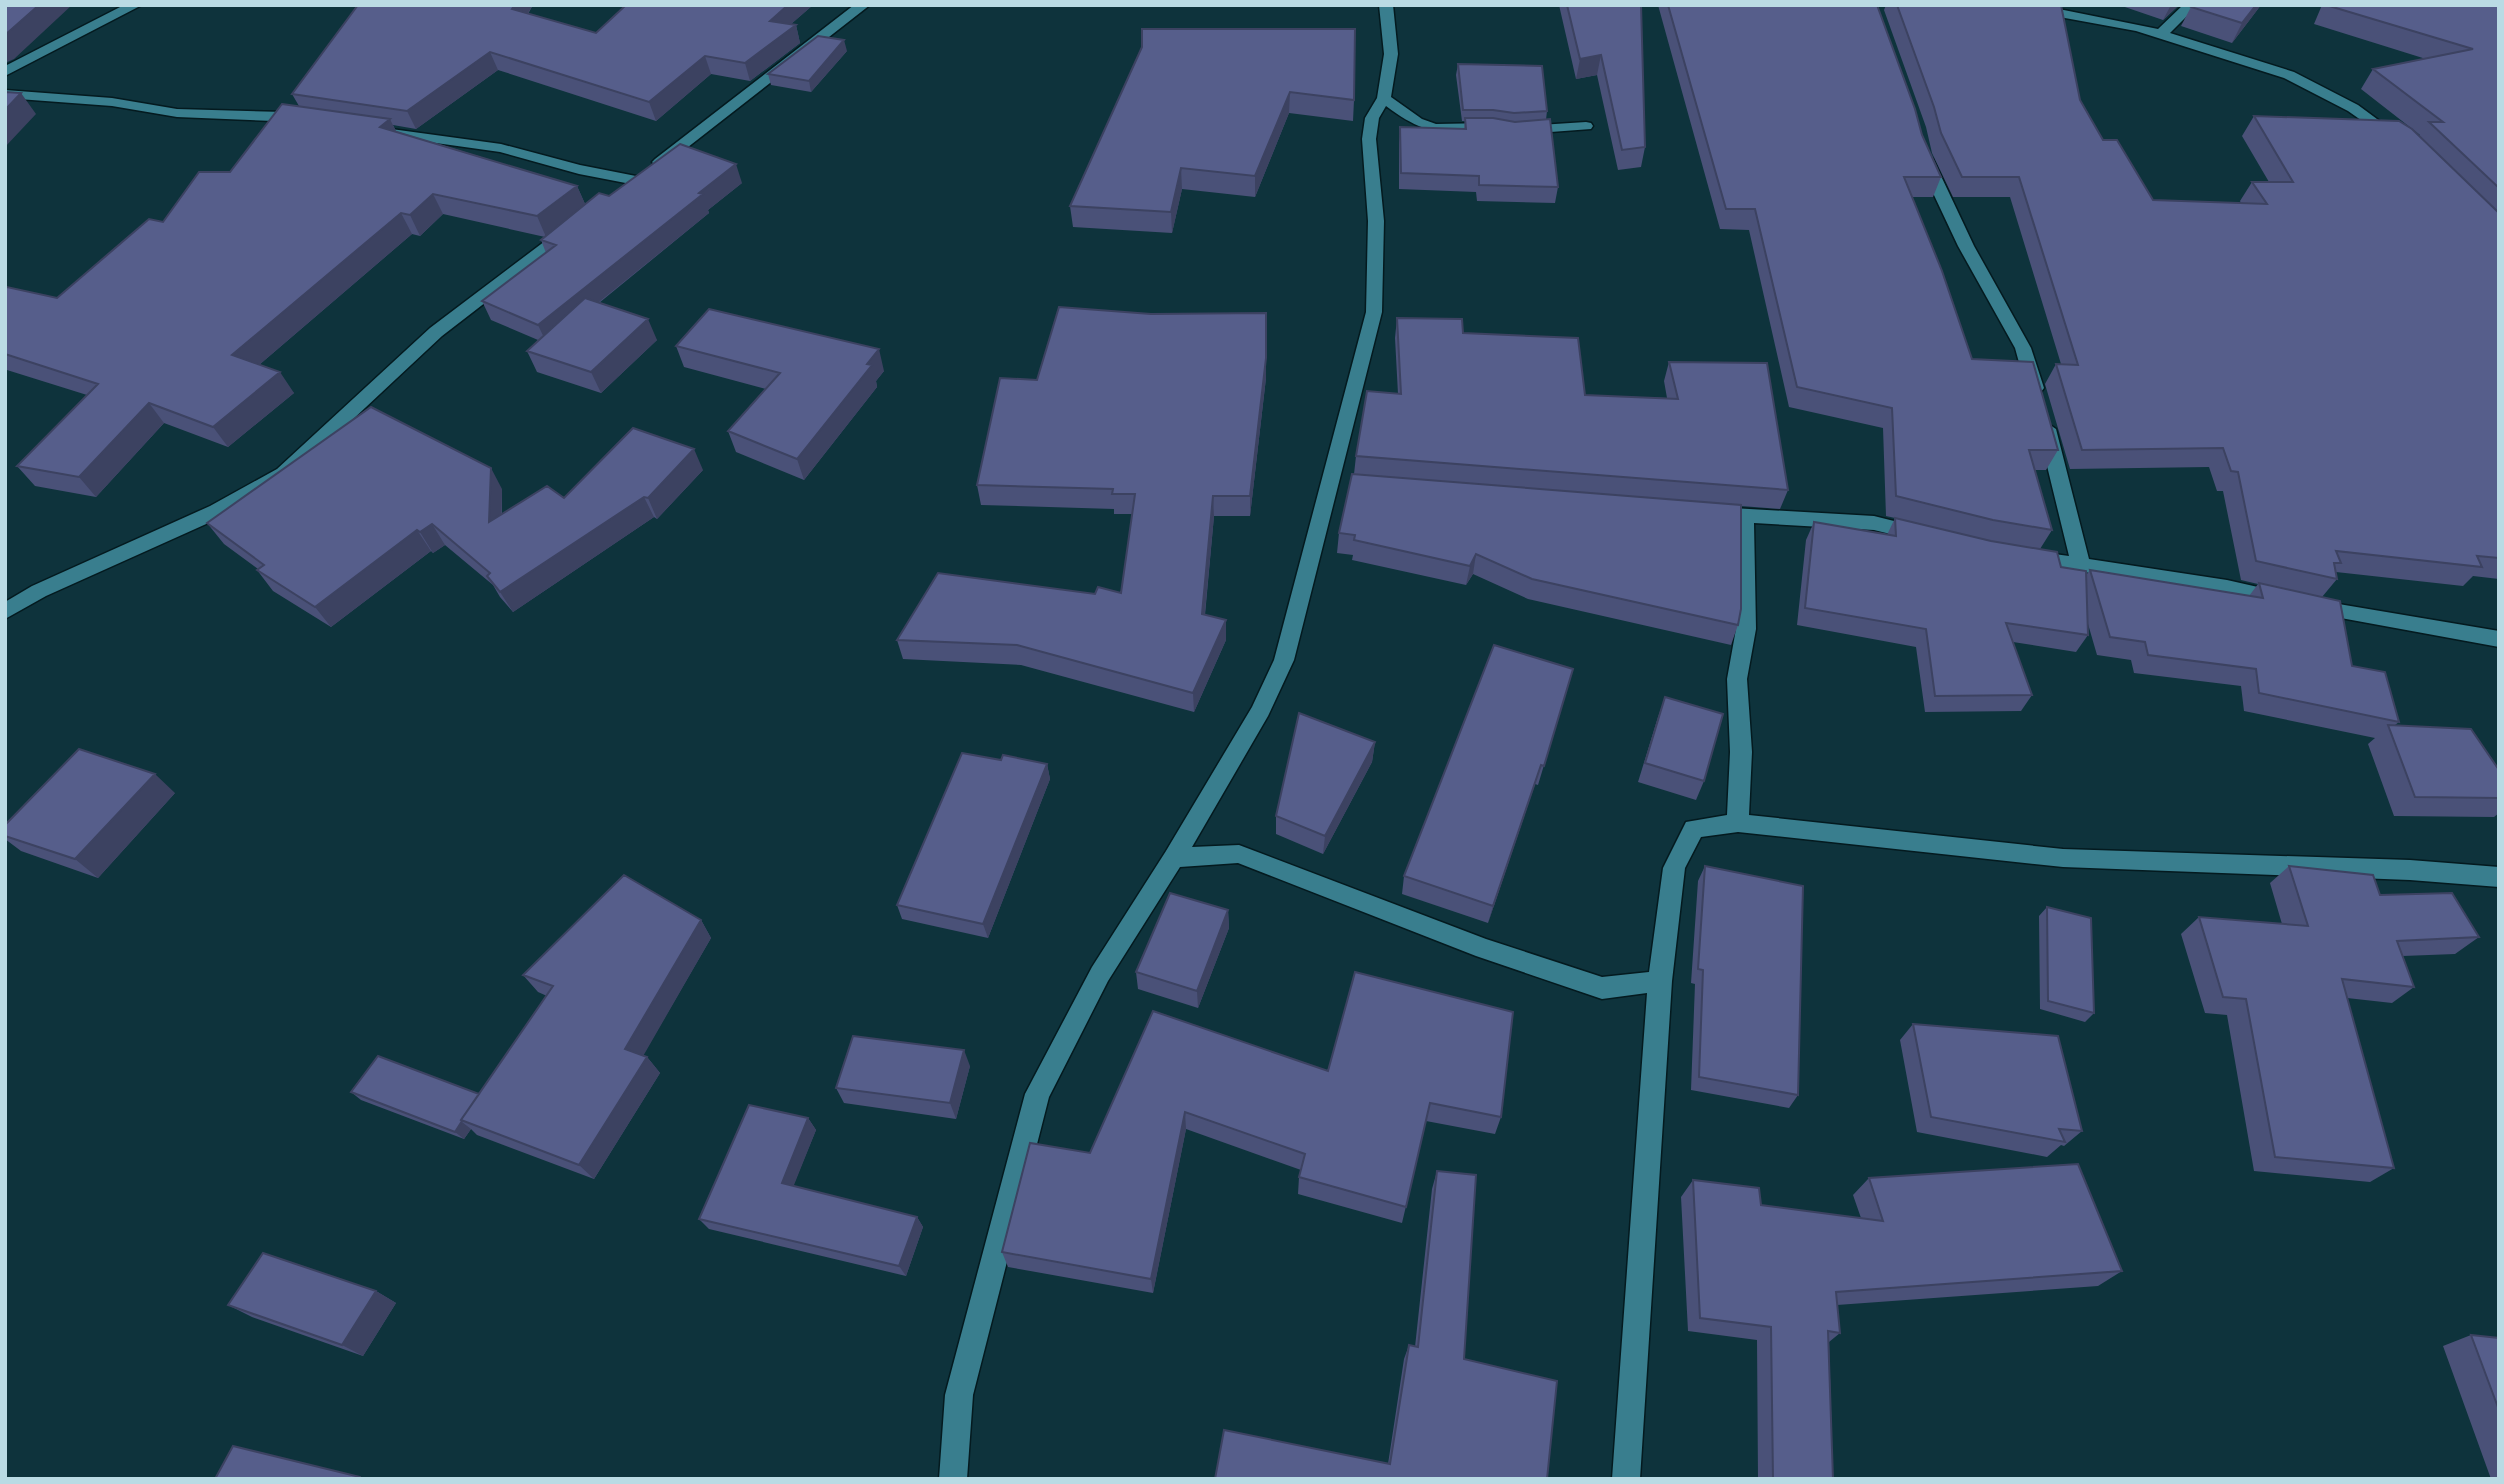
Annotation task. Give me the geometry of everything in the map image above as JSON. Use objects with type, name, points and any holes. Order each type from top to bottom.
[{"type":"street","points":[[5,72],[135,5]]},
{"type":"street","points":[[613,197],[863,5]]},
{"type":"street","points":[[953,1479],[959,1395],[1037,1094],[1100,974],[1174,858],[1261,710],[1284,660],[1336,483],[1374,312],[1376,221],[1370,139],[1372,118],[1384,98],[1391,54],[1386,5]]},
{"type":"street","points":[[2015,5],[2138,27],[2289,75],[2353,108],[2404,144]]},
{"type":"street","points":[[2160,34],[2191,5]]},
{"type":"street","points":[[5,94],[36,94],[112,102],[177,113],[285,116],[320,122]]},
{"type":"street","points":[[1384,98],[1416,122],[1436,128],[1507,130],[1586,126]]},
{"type":"street","points":[[370,130],[501,148],[579,169],[636,180]]},
{"type":"street","points":[[1920,141],[1923,154],[1966,246],[2023,348],[2053,448],[2081,566]]},
{"type":"street","points":[[5,612],[39,592],[217,511],[283,474],[436,332],[580,222]]},
{"type":"street","points":[[1690,512],[1874,523],[1941,539]]},
{"type":"street","points":[[1738,823],[1741,752],[1737,678],[1746,629],[1745,517]]},
{"type":"street","points":[[2019,555],[2227,587],[2347,614],[2499,639]]},
{"type":"street","points":[[1626,1479],[1660,981],[1674,869],[1694,829],[1738,823],[2063,858],[2410,870],[2499,877]]},
{"type":"street","points":[[1174,858],[1239,854],[1484,949],[1602,988],[1660,981]]},
{"type":"building","points":[[5,5],[39,5],[5,35]]},
{"type":"building","points":[[358,5],[515,5],[512,9],[596,33],[626,5],[788,5],[770,21],[796,25],[745,63],[705,56],[649,102],[490,52],[407,111],[292,94]]},
{"type":"building","points":[[1567,5],[1641,5],[1645,147],[1622,150],[1601,55],[1580,59]]},
{"type":"building","points":[[1668,5],[1877,5],[1922,135],[1941,177],[1904,177],[1942,271],[1972,359],[2033,362],[2058,450],[2029,450],[2052,530],[1993,520],[1896,496],[1892,408],[1797,387],[1755,209],[1726,209]]},
{"type":"building","points":[[1897,5],[2061,5],[2080,100],[2103,140],[2117,140],[2153,200],[2267,204],[2252,182],[2293,182],[2254,116],[2399,121],[2412,129],[2499,213],[2499,558],[2477,556],[2482,567],[2336,551],[2341,563],[2334,563],[2337,579],[2256,561],[2238,472],[2231,471],[2223,448],[2082,450],[2056,364],[2078,365],[2019,177],[1962,177],[1941,133]]},
{"type":"building","points":[[2256,5],[2242,23],[2191,7]]},
{"type":"building","points":[[2326,5],[2499,5],[2499,188],[2429,122],[2443,122],[2373,69],[2473,49]]},
{"type":"building","points":[[1142,29],[1355,29],[1354,100],[1290,92],[1255,176],[1181,168],[1171,212],[1070,206],[1142,47]]},
{"type":"building","points":[[818,36],[844,40],[809,81],[768,74]]},
{"type":"building","points":[[1458,64],[1542,66],[1547,111],[1514,113],[1463,110]]},
{"type":"building","points":[[5,92],[21,93],[5,110]]},
{"type":"building","points":[[282,104],[390,119],[380,127],[577,186],[537,216],[433,194],[410,215],[401,213],[232,355],[280,372],[213,427],[149,403],[79,477],[17,466],[98,384],[5,354],[5,289],[7,287],[57,298],[149,219],[163,222],[199,172],[230,172]]},
{"type":"building","points":[[1465,118],[1493,118],[1515,122],[1550,119],[1558,187],[1479,185],[1479,176],[1401,173],[1400,127],[1466,129]]},
{"type":"building","points":[[680,144],[736,164],[699,193],[703,194],[538,325],[482,301],[556,245],[541,240],[599,193],[609,196]]},
{"type":"building","points":[[585,298],[648,319],[591,372],[527,351]]},
{"type":"building","points":[[1059,307],[1151,314],[1266,313],[1266,358],[1250,496],[1213,496],[1202,614],[1226,620],[1193,693],[1017,645],[897,640],[938,573],[1095,594],[1098,587],[1121,593],[1135,494],[1112,494],[1113,489],[977,485],[1000,378],[1037,380]]},
{"type":"building","points":[[709,309],[879,349],[867,364],[872,365],[797,459],[728,431],[780,373],[676,346]]},
{"type":"building","points":[[1397,318],[1462,319],[1463,333],[1578,338],[1585,395],[1678,399],[1669,362],[1767,363],[1788,490],[1356,456],[1367,391],[1401,394]]},
{"type":"building","points":[[371,407],[491,468],[489,522],[547,486],[564,498],[633,428],[694,449],[648,498],[644,497],[500,592],[487,576],[490,573],[432,524],[420,532],[417,530],[315,607],[257,570],[264,565],[207,523]]},
{"type":"building","points":[[1352,474],[1741,505],[1741,609],[1738,625],[1532,579],[1476,554],[1470,566],[1354,540],[1355,535],[1339,533]]},
{"type":"building","points":[[1895,518],[1991,541],[2057,552],[2061,567],[2086,571],[2088,635],[2006,623],[2032,695],[1935,696],[1926,629],[1805,608],[1814,522],[1896,536]]},
{"type":"building","points":[[2090,570],[2263,598],[2259,583],[2340,601],[2352,666],[2385,672],[2399,722],[2259,693],[2256,669],[2148,655],[2145,642],[2110,637]]},
{"type":"building","points":[[1494,645],[1573,669],[1544,766],[1541,765],[1493,906],[1404,876]]},
{"type":"building","points":[[1665,697],[1723,714],[1704,781],[1645,763]]},
{"type":"building","points":[[1299,713],[1375,742],[1325,836],[1276,816]]},
{"type":"building","points":[[2388,725],[2471,729],[2499,770],[2499,798],[2415,797]]},
{"type":"building","points":[[79,749],[155,774],[75,859],[5,836],[5,825]]},
{"type":"building","points":[[962,753],[1001,760],[1003,755],[1047,764],[983,924],[897,905]]},
{"type":"building","points":[[1705,866],[1803,886],[1798,1095],[1699,1077],[1703,970],[1698,969]]},
{"type":"building","points":[[2289,866],[2373,875],[2380,895],[2452,893],[2479,937],[2397,941],[2414,987],[2342,979],[2394,1168],[2275,1157],[2246,999],[2223,997],[2199,917],[2308,926]]},
{"type":"building","points":[[624,875],[701,920],[625,1049],[647,1057],[579,1165],[461,1120],[553,986],[523,975]]},
{"type":"building","points":[[1170,893],[1228,910],[1197,991],[1136,972]]},
{"type":"building","points":[[2047,907],[2091,918],[2094,1013],[2048,1001]]},
{"type":"building","points":[[1355,972],[1513,1012],[1501,1117],[1430,1103],[1406,1207],[1299,1177],[1305,1154],[1185,1112],[1151,1279],[1002,1252],[1030,1143],[1090,1153],[1153,1011],[1328,1071]]},
{"type":"building","points":[[1913,1024],[2058,1036],[2082,1131],[2059,1129],[2065,1142],[1931,1117]]},
{"type":"building","points":[[853,1036],[964,1050],[950,1103],[836,1088]]},
{"type":"building","points":[[378,1056],[479,1094],[455,1132],[351,1092]]},
{"type":"building","points":[[749,1105],[808,1118],[782,1183],[917,1217],[899,1266],[699,1219]]},
{"type":"building","points":[[2078,1164],[2122,1271],[1836,1292],[1840,1333],[1828,1331],[1833,1479],[1773,1479],[1771,1327],[1700,1318],[1693,1180],[1759,1188],[1761,1205],[1883,1221],[1869,1178]]},
{"type":"building","points":[[1437,1171],[1476,1175],[1464,1359],[1557,1381],[1547,1479],[1215,1479],[1224,1430],[1390,1464],[1409,1345],[1418,1347]]},
{"type":"building","points":[[263,1253],[376,1291],[342,1345],[228,1305]]},
{"type":"building","points":[[2471,1335],[2499,1338],[2499,1410]]},
{"type":"building","points":[[233,1446],[360,1477],[360,1479],[215,1479]]}]
